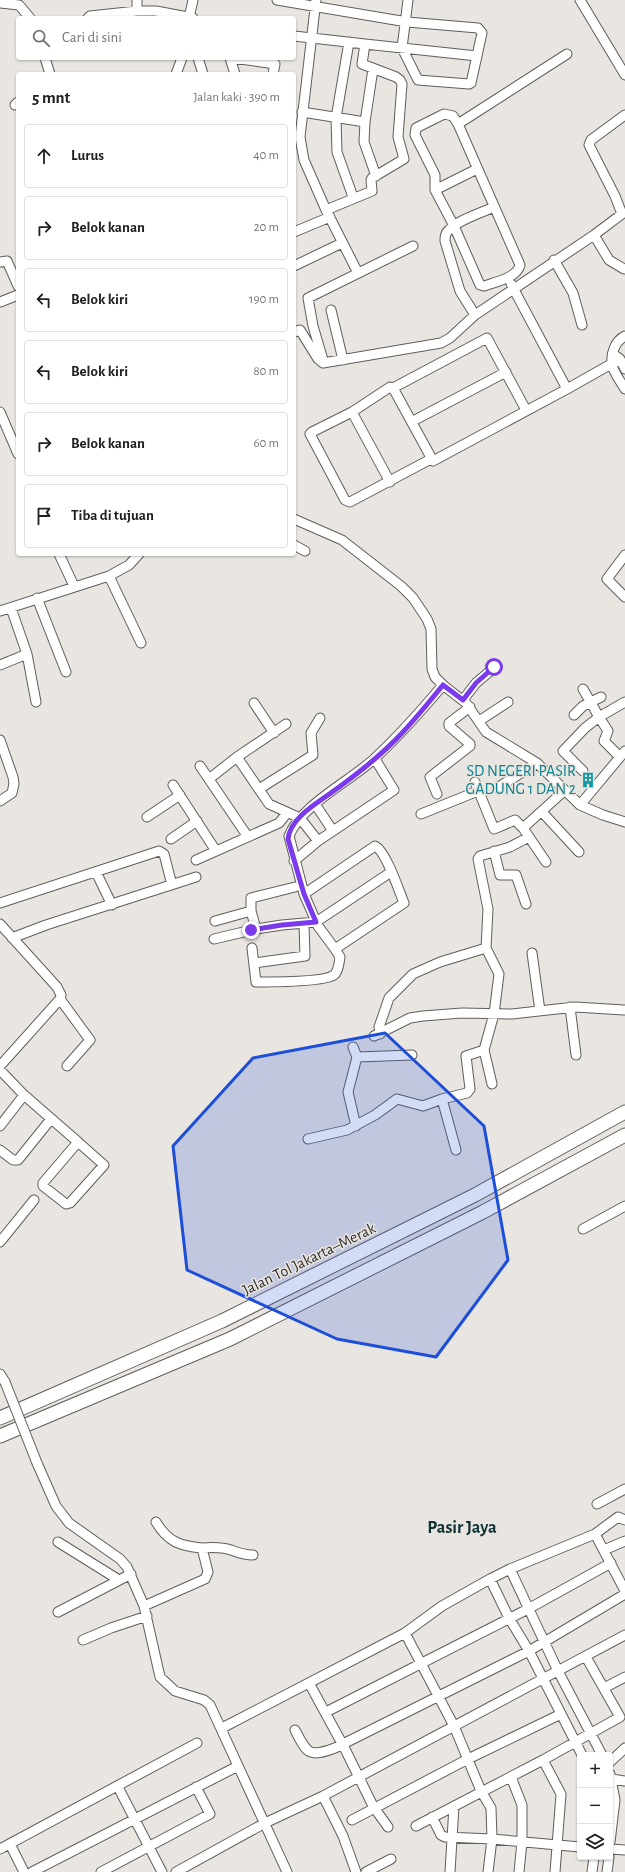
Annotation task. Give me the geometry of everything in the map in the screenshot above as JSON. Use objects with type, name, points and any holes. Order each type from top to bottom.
[{"type":"highway","name":"Jalan Tol Jakarta–Merak","points":[[0,1418],[222,1321],[475,1195],[625,1112]]},
{"type":"highway","points":[[0,1436],[230,1339],[483,1212],[625,1135]]},
{"type":"street","points":[[137,0],[137,11]]},
{"type":"street","points":[[190,16],[193,0]]},
{"type":"street","points":[[277,0],[316,3],[407,22],[478,28],[482,33],[473,81],[469,84],[421,81],[414,73],[402,48],[407,22],[408,0]]},
{"type":"street","points":[[580,0],[625,75]]},
{"type":"street","points":[[0,3],[19,3],[29,16]]},
{"type":"street","points":[[316,3],[300,137],[304,160],[328,214],[358,273]]},
{"type":"street","points":[[90,16],[137,11],[156,11],[180,16]]},
{"type":"street","points":[[296,36],[477,56]]},
{"type":"street","points":[[349,42],[336,118],[337,152],[354,197]]},
{"type":"street","points":[[296,231],[328,214],[354,197],[372,191],[371,180],[404,159],[398,137],[402,84],[396,78],[364,65],[362,62],[365,44]]},
{"type":"street","points":[[458,124],[567,54]]},
{"type":"street","points":[[46,60],[49,72]]},
{"type":"street","points":[[177,72],[181,60]]},
{"type":"street","points":[[199,60],[202,72]]},
{"type":"street","points":[[231,60],[234,72]]},
{"type":"street","points":[[262,60],[276,61],[273,72]]},
{"type":"street","points":[[374,69],[364,122],[364,142],[376,176]]},
{"type":"street","points":[[302,112],[364,122]]},
{"type":"street","points":[[444,114],[453,116],[458,124],[520,265],[518,271],[484,286],[480,285],[454,226],[435,190],[435,175],[415,135],[416,128],[444,114]]},
{"type":"street","points":[[298,332],[318,360],[323,363],[441,343],[475,315],[554,260],[594,235],[622,214],[615,196],[589,145],[591,140],[610,124],[625,115]]},
{"type":"street","points":[[296,162],[304,160]]},
{"type":"street","points":[[435,190],[477,169]]},
{"type":"street","points":[[475,315],[460,291],[445,241],[447,230],[494,207]]},
{"type":"street","points":[[594,235],[609,260],[624,269]]},
{"type":"street","points":[[296,265],[342,243]]},
{"type":"street","points":[[323,363],[313,326],[308,298],[413,246]]},
{"type":"street","points":[[554,260],[573,293],[582,325]]},
{"type":"street","points":[[0,262],[7,261],[16,281]]},
{"type":"street","points":[[507,277],[567,388]]},
{"type":"street","points":[[0,302],[16,296]]},
{"type":"street","points":[[331,310],[343,360]]},
{"type":"street","points":[[298,332],[310,331],[313,326]]},
{"type":"street","points":[[625,336],[618,341],[614,349],[617,357],[625,369]]},
{"type":"street","points":[[526,410],[488,340],[485,338],[393,388],[390,388],[352,412],[312,432],[311,438],[347,502],[390,482],[429,460],[434,461],[612,364],[617,357]]},
{"type":"street","points":[[612,364],[625,390]]},
{"type":"street","points":[[413,422],[506,372]]},
{"type":"street","points":[[393,388],[434,461]]},
{"type":"street","points":[[0,412],[16,449]]},
{"type":"street","points":[[352,412],[390,482]]},
{"type":"street","points":[[296,520],[342,540],[401,586],[413,598],[427,619],[431,629],[433,673],[443,685],[470,707],[491,735],[537,763],[564,792],[580,805],[603,816],[625,822]]},
{"type":"street","points":[[296,546],[305,551]]},
{"type":"street","points":[[625,555],[607,579],[625,597]]},
{"type":"street","points":[[60,556],[74,586]]},
{"type":"street","points":[[0,611],[109,576],[129,565],[137,556]]},
{"type":"street","points":[[109,576],[141,643]]},
{"type":"street","points":[[37,598],[66,672]]},
{"type":"street","points":[[11,608],[27,654],[36,702]]},
{"type":"street","points":[[0,665],[27,654]]},
{"type":"street","points":[[463,700],[476,683],[494,667]]},
{"type":"street","points":[[196,860],[279,823],[315,804],[358,774],[402,733],[443,685]]},
{"type":"street","points":[[580,805],[623,754],[604,741],[608,731],[584,689]]},
{"type":"street","points":[[574,715],[580,708],[601,697]]},
{"type":"street","points":[[479,721],[508,702]]},
{"type":"street","points":[[583,771],[563,751],[585,728],[599,717],[625,702]]},
{"type":"street","points":[[254,703],[274,733]]},
{"type":"street","points":[[437,794],[430,777],[469,749],[470,746],[470,744],[449,726],[449,723],[470,707]]},
{"type":"street","points":[[259,789],[313,755],[311,734],[320,718]]},
{"type":"street","points":[[209,779],[237,757],[286,724]]},
{"type":"street","points":[[0,740],[14,784],[12,793],[0,801]]},
{"type":"street","points":[[237,757],[271,806],[293,815],[318,840]]},
{"type":"street","points":[[294,861],[318,840],[394,790],[375,759]]},
{"type":"street","points":[[497,788],[537,763]]},
{"type":"street","points":[[200,766],[248,837]]},
{"type":"street","points":[[475,782],[494,829],[514,820],[523,828],[546,862]]},
{"type":"street","points":[[173,785],[216,851]]},
{"type":"street","points":[[421,814],[478,791]]},
{"type":"street","points":[[523,828],[564,792]]},
{"type":"street","points":[[147,817],[180,796]]},
{"type":"street","points":[[315,804],[333,830]]},
{"type":"street","points":[[542,812],[579,852]]},
{"type":"street","points":[[254,963],[304,956],[310,923],[289,836],[293,815]]},
{"type":"street","points":[[171,839],[197,821]]},
{"type":"street","points":[[492,1084],[484,1050],[494,1014],[499,974],[486,948],[488,909],[478,859],[480,856],[511,846],[529,836]]},
{"type":"street","points":[[304,894],[376,846],[378,848],[391,872],[404,903],[335,949]]},
{"type":"street","points":[[0,902],[159,851],[164,854],[172,885]]},
{"type":"street","points":[[494,851],[500,875],[516,875],[526,904]]},
{"type":"street","points":[[96,872],[112,905]]},
{"type":"street","points":[[214,940],[256,929],[310,923],[391,872]]},
{"type":"street","points":[[12,938],[46,925],[196,877]]},
{"type":"street","points":[[256,929],[251,911],[251,898],[295,887]]},
{"type":"street","points":[[216,921],[251,911]]},
{"type":"street","points":[[252,948],[255,982],[315,980],[332,976],[337,971],[340,957],[335,949],[310,923]]},
{"type":"street","points":[[0,924],[57,987],[61,995],[60,999],[90,1040],[67,1066]]},
{"type":"street","points":[[486,948],[440,962],[413,974],[389,998],[377,1035],[404,1021],[417,1017],[462,1012],[494,1014],[592,1007],[624,1010]]},
{"type":"street","points":[[532,953],[540,1011]]},
{"type":"street","points":[[0,1066],[60,999]]},
{"type":"street","points":[[570,1008],[576,1055]]},
{"type":"street","points":[[353,1047],[357,1057],[348,1092],[356,1126]]},
{"type":"street","points":[[308,1140],[347,1130],[356,1126],[375,1115],[396,1099],[420,1106],[469,1092],[466,1056],[484,1050]]},
{"type":"street","points":[[357,1057],[412,1055]]},
{"type":"street","points":[[0,1070],[24,1095],[51,1119],[78,1142],[104,1165],[70,1203],[66,1204],[44,1186],[43,1183],[78,1142]]},
{"type":"street","points":[[0,1126],[24,1095]]},
{"type":"street","points":[[442,1099],[456,1150]]},
{"type":"street","points":[[0,1150],[13,1160],[18,1160],[51,1119]]},
{"type":"street","points":[[0,1242],[34,1200]]},
{"type":"street","points":[[583,1229],[625,1206]]},
{"type":"street","points":[[2,1378],[56,1506],[69,1522],[120,1559],[131,1574],[147,1616],[160,1677],[175,1691],[199,1698],[208,1703],[222,1728],[287,1872]]},
{"type":"street","points":[[597,1504],[625,1489]]},
{"type":"street","points":[[222,1728],[405,1633],[442,1606],[490,1579],[510,1569],[596,1534],[618,1517],[625,1520]]},
{"type":"street","points":[[156,1522],[164,1534],[172,1540],[192,1547],[217,1547],[240,1554],[253,1555]]},
{"type":"street","points":[[295,1730],[307,1750],[312,1753],[326,1751],[529,1651],[625,1593],[596,1534]]},
{"type":"street","points":[[604,1550],[625,1541]]},
{"type":"street","points":[[58,1542],[119,1580]]},
{"type":"street","points":[[144,1606],[205,1579],[208,1572],[202,1548]]},
{"type":"street","points":[[326,1712],[528,1609],[611,1562]]},
{"type":"street","points":[[510,1569],[558,1671],[600,1752]]},
{"type":"street","points":[[58,1612],[131,1574]]},
{"type":"street","points":[[490,1579],[509,1618],[529,1651],[581,1752]]},
{"type":"street","points":[[82,1640],[123,1623],[147,1616]]},
{"type":"street","points":[[405,1633],[454,1726],[481,1792],[491,1808],[492,1839],[488,1872]]},
{"type":"street","points":[[176,1872],[265,1823],[323,1796],[625,1635]]},
{"type":"street","points":[[416,1826],[620,1718],[586,1657]]},
{"type":"street","points":[[604,1688],[625,1677]]},
{"type":"street","points":[[309,1683],[326,1712],[375,1807],[388,1827]]},
{"type":"street","points":[[352,1820],[468,1759],[561,1714]]},
{"type":"street","points":[[0,1849],[118,1787],[197,1743]]},
{"type":"street","points":[[613,1759],[625,1748]]},
{"type":"street","points":[[543,1760],[561,1792],[555,1872]]},
{"type":"street","points":[[32,1872],[238,1766]]},
{"type":"street","points":[[511,1777],[522,1805],[520,1872]]},
{"type":"street","points":[[613,1778],[625,1781]]},
{"type":"street","points":[[118,1787],[162,1872]]},
{"type":"street","points":[[101,1872],[210,1814],[196,1788]]},
{"type":"street","points":[[323,1796],[342,1832],[356,1872]]},
{"type":"street","points":[[450,1872],[454,1806]]},
{"type":"street","points":[[432,1817],[443,1836],[577,1847]]},
{"type":"street","points":[[10,1844],[24,1872]]},
{"type":"street","points":[[613,1848],[625,1850]]},
{"type":"street","points":[[368,1872],[391,1859]]},
{"type":"street","points":[[592,1872],[594,1860]]},
{"type":"street","points":[[607,1872],[609,1860]]},
{"type":"highlighted area","points":[[385,1033],[484,1126],[508,1260],[436,1357],[337,1339],[187,1270],[173,1146],[253,1058]]},
{"type":"place","name":"SD NEGERI PASIR GADUNG 1 DAN 2","points":[[588,780]]},
{"type":"district","name":"Pasir Jaya","points":[[462,1528]]},
{"type":"route","points":[[251,930],[316,922],[304,894],[294,861],[288,839],[290,832],[305,812],[358,774],[375,759],[402,733],[443,685],[463,700],[476,683],[494,667]]}]
